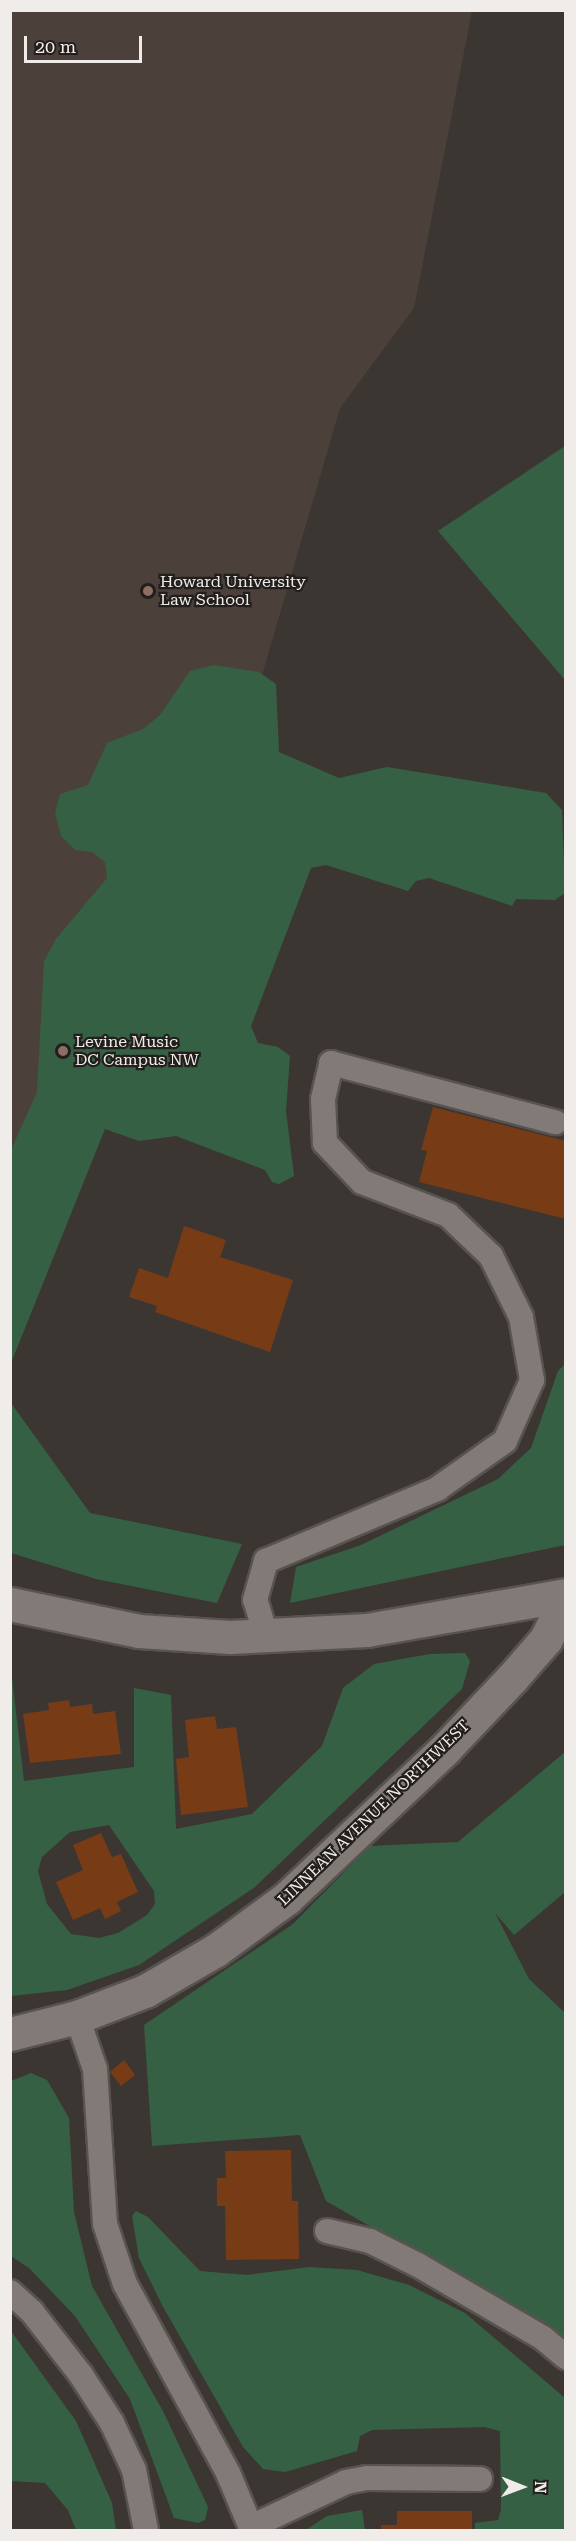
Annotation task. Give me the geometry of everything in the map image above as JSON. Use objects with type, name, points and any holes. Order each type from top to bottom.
[{"type":"street","points":[[10,1604],[139,1631],[266,1635],[367,1630],[566,1597]]},
{"type":"street","name":"LINNEAN AVENUE NORTHWEST","points":[[10,2034],[77,2017],[162,1982],[247,1929],[297,1890],[444,1750],[513,1677],[546,1638],[566,1597]]},
{"type":"lane","points":[[266,1635],[255,1600],[266,1560],[437,1489],[505,1441],[532,1380],[521,1317],[491,1256],[448,1215],[362,1182],[325,1143],[323,1099],[331,1062],[555,1122]]},
{"type":"lane","points":[[77,2017],[95,2069],[105,2224],[125,2284],[152,2340],[228,2473],[251,2529],[346,2482],[367,2478],[480,2479]]},
{"type":"lane","points":[[327,2231],[370,2241],[418,2265],[543,2338],[566,2357]]},
{"type":"lane","points":[[10,2292],[32,2312],[81,2375],[112,2423],[134,2469],[146,2530]]},
{"type":"shaded area","name":"Howard University Law School","points":[[11,11],[472,11],[414,308],[340,408],[222,812],[11,1291]]},
{"type":"green space","points":[[565,446],[565,680],[438,531]]},
{"type":"green space","points":[[214,665],[259,672],[276,684],[279,752],[339,778],[387,767],[546,793],[562,810],[565,893],[555,900],[516,899],[512,906],[429,878],[416,881],[408,891],[326,865],[311,868],[251,1026],[258,1043],[278,1047],[290,1056],[286,1111],[294,1176],[279,1184],[272,1182],[265,1170],[176,1136],[139,1141],[105,1129],[11,1363],[11,1150],[37,1092],[44,961],[56,939],[107,878],[105,862],[92,852],[75,850],[61,836],[55,813],[60,794],[88,785],[107,743],[143,729],[160,715],[190,671]]},
{"type":"green space","points":[[565,1364],[565,1545],[290,1603],[296,1567],[361,1545],[498,1479],[531,1448],[558,1371]]},
{"type":"green space","points":[[11,1403],[90,1513],[242,1544],[217,1603],[96,1579],[11,1553]]},
{"type":"green space","points":[[465,1653],[470,1661],[462,1689],[255,1887],[139,1965],[67,1990],[11,1996],[11,1669],[24,1781],[134,1767],[134,1688],[171,1695],[176,1829],[252,1814],[322,1746],[343,1688],[374,1664],[430,1654]],"holes":[[[109,1825],[154,1891],[155,1904],[147,1915],[118,1933],[99,1938],[71,1934],[47,1904],[38,1871],[42,1857],[70,1832]]]},
{"type":"green space","points":[[565,1752],[565,1892],[514,1935],[495,1913],[529,1979],[565,2013],[565,2338],[326,2201],[300,2135],[152,2146],[144,2025],[293,1924],[370,1846],[458,1842]]},
{"type":"green space","points":[[31,2073],[47,2080],[69,2118],[74,2212],[92,2286],[164,2413],[208,2507],[205,2520],[198,2523],[174,2518],[130,2399],[75,2316],[29,2268],[11,2256],[11,2081]]},
{"type":"green space","points":[[136,2211],[148,2217],[200,2271],[247,2275],[310,2267],[357,2270],[409,2285],[465,2313],[565,2398],[565,2530],[475,2530],[475,2523],[498,2520],[501,2510],[500,2431],[484,2427],[372,2430],[360,2436],[357,2451],[285,2472],[263,2469],[243,2447],[162,2305],[139,2258],[132,2216]]},
{"type":"green space","points":[[11,2331],[76,2421],[112,2503],[116,2530],[76,2530],[68,2510],[45,2483],[11,2481]]},
{"type":"green space","points":[[362,2510],[365,2530],[306,2530],[327,2516]]},
{"type":"building","points":[[433,1107],[566,1141],[566,1219],[419,1182],[427,1151],[421,1150]]},
{"type":"building","points":[[184,1226],[226,1240],[220,1257],[293,1280],[270,1352],[155,1312],[157,1306],[129,1297],[139,1268],[168,1278]]},
{"type":"building","points":[[69,1700],[70,1707],[92,1704],[93,1714],[115,1711],[121,1754],[30,1763],[23,1714],[49,1710],[48,1703]]},
{"type":"building","points":[[215,1716],[217,1729],[236,1727],[248,1807],[181,1815],[176,1759],[189,1757],[185,1720]]},
{"type":"building","points":[[101,1833],[112,1857],[121,1854],[138,1892],[117,1902],[121,1911],[105,1919],[100,1908],[73,1920],[56,1882],[83,1870],[73,1845]]},
{"type":"building","points":[[124,2060],[135,2075],[121,2086],[110,2072]]},
{"type":"building","points":[[291,2150],[292,2201],[298,2201],[299,2259],[226,2260],[225,2206],[217,2206],[217,2178],[226,2178],[225,2151]]},
{"type":"building","points":[[397,2511],[472,2511],[472,2530],[381,2530],[381,2525],[397,2525]]},
{"type":"place","name":"Howard University Law School","points":[[148,591]]},
{"type":"place","name":"Levine Music DC Campus NW","points":[[63,1051]]}]
